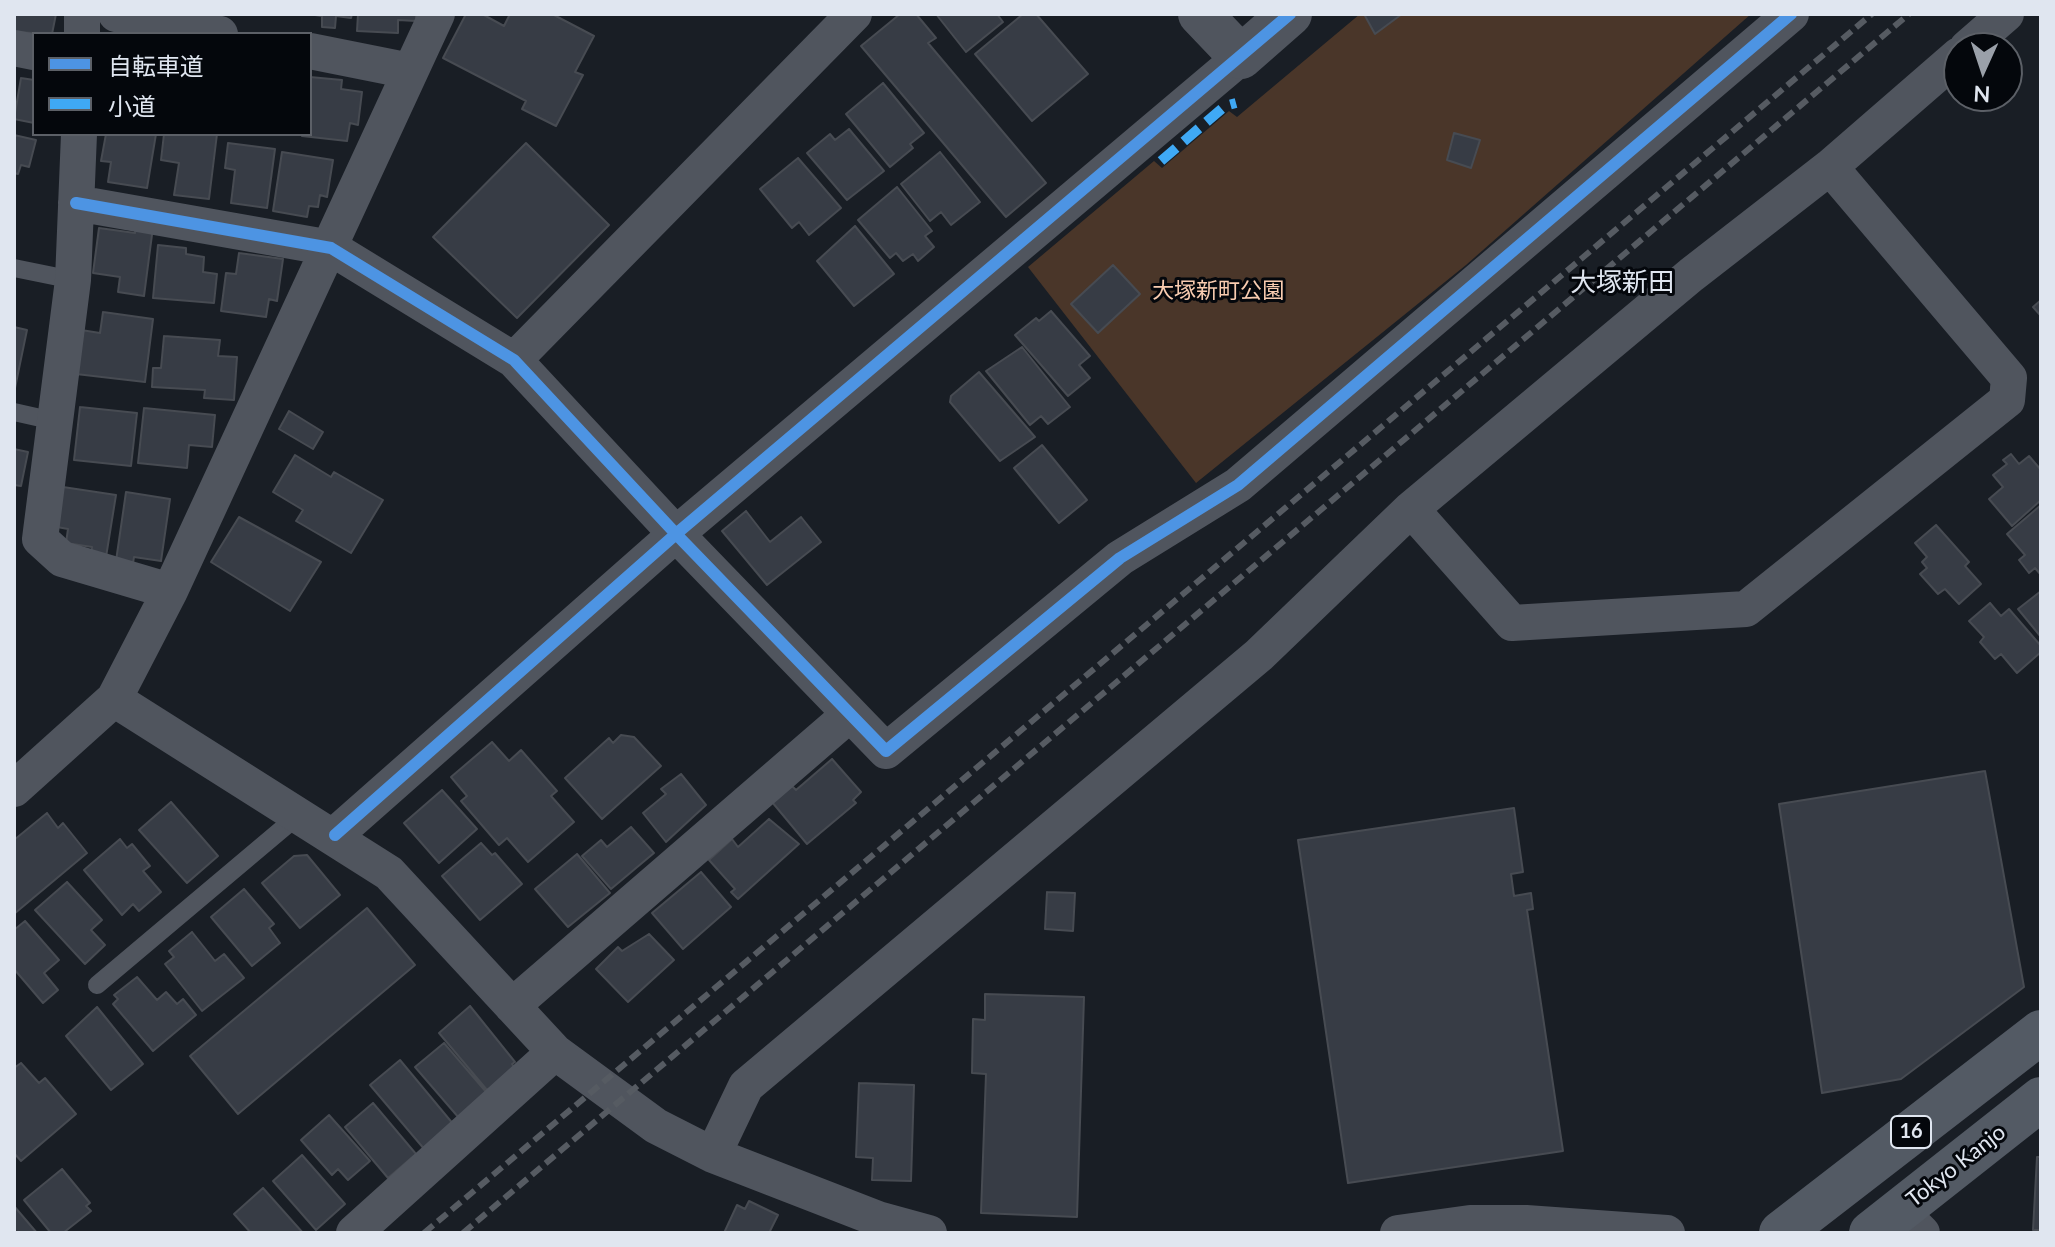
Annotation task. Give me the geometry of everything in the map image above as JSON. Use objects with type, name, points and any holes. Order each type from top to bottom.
[{"type":"highway","name":"16","points":[[1781,1233],[2041,1032]]},
{"type":"highway","name":"Tokyo Kanjo","points":[[1898,1226],[2041,1099]]},
{"type":"street","points":[[116,14],[210,32]]},
{"type":"street","points":[[14,789],[114,699],[170,591],[437,14]]},
{"type":"street","points":[[514,360],[854,14]]},
{"type":"street","points":[[1200,14],[1241,57]]},
{"type":"street","points":[[335,835],[676,534],[1290,14]]},
{"type":"street","points":[[76,203],[331,248],[514,360],[676,534],[886,751],[1120,558],[1238,485],[1791,14]]},
{"type":"street","points":[[1985,32],[2006,14]]},
{"type":"street","points":[[312,51],[410,71]]},
{"type":"street","points":[[713,1155],[746,1086],[1259,655],[1411,509],[1691,275],[1830,167],[1943,69]]},
{"type":"street","points":[[79,136],[73,280],[40,539],[62,559],[170,591]]},
{"type":"street","points":[[1411,509],[1512,623],[1746,609],[2007,400],[2009,378],[1830,167]]},
{"type":"street","points":[[114,699],[335,835],[389,873],[555,1052],[656,1126],[713,1155],[878,1219],[929,1233]]},
{"type":"street","points":[[512,1006],[850,714]]},
{"type":"street","points":[[354,1233],[555,1052]]},
{"type":"street","points":[[1398,1233],[1470,1223],[1667,1233]]},
{"type":"lane","points":[[14,268],[73,280]]},
{"type":"lane","points":[[14,412],[54,421]]},
{"type":"lane","points":[[97,985],[300,814]]},
{"type":"green space","name":"大塚新町公園","points":[[1360,14],[1751,14],[1466,265],[1196,483],[1028,267],[1154,161],[1162,168],[1229,111],[1237,117]]},
{"type":"building","points":[[14,14],[56,14],[52,32],[14,32]]},
{"type":"building","points":[[308,14],[352,14],[351,18],[336,16],[335,28],[322,27],[322,16]]},
{"type":"building","points":[[358,14],[416,14],[416,21],[398,20],[398,33],[357,31]]},
{"type":"building","points":[[466,14],[482,14],[504,26],[510,14],[552,14],[594,36],[575,72],[583,75],[556,126],[522,109],[526,101],[443,58]]},
{"type":"building","points":[[900,14],[916,14],[936,38],[928,43],[1046,183],[1006,217],[861,46]]},
{"type":"building","points":[[936,14],[997,14],[1003,22],[966,52]]},
{"type":"building","points":[[1023,14],[1036,14],[1088,74],[1032,121],[975,54]]},
{"type":"building","points":[[1364,14],[1402,14],[1375,34]]},
{"type":"building","points":[[312,77],[342,80],[341,89],[362,92],[358,125],[350,123],[347,141],[302,136],[312,136]]},
{"type":"building","points":[[21,78],[32,80],[32,123],[14,119]]},
{"type":"building","points":[[883,83],[924,133],[910,144],[913,148],[890,167],[846,114]]},
{"type":"building","points":[[849,129],[884,171],[847,200],[807,153],[830,134],[835,140]]},
{"type":"building","points":[[1454,133],[1480,140],[1471,168],[1447,160]]},
{"type":"building","points":[[14,135],[36,140],[29,167],[21,165],[18,174],[14,173]]},
{"type":"building","points":[[106,136],[156,136],[147,188],[108,182],[111,162],[101,161]]},
{"type":"building","points":[[164,136],[217,136],[209,199],[174,195],[179,163],[161,160]]},
{"type":"building","points":[[228,143],[275,149],[267,208],[231,203],[235,170],[225,168]]},
{"type":"building","points":[[526,143],[609,225],[517,318],[433,237]]},
{"type":"building","points":[[282,152],[333,160],[327,197],[320,195],[318,207],[309,206],[307,217],[273,211]]},
{"type":"building","points":[[940,152],[980,202],[951,225],[941,212],[930,221],[901,184]]},
{"type":"building","points":[[798,158],[841,208],[809,235],[799,222],[792,228],[760,189]]},
{"type":"building","points":[[897,187],[932,231],[925,236],[934,247],[918,261],[913,254],[903,261],[896,253],[890,258],[858,220]]},
{"type":"building","points":[[136,224],[153,227],[144,296],[118,292],[120,277],[93,273],[99,228],[135,233]]},
{"type":"building","points":[[855,226],[894,274],[854,306],[817,261]]},
{"type":"building","points":[[158,245],[186,248],[186,254],[204,257],[203,272],[217,274],[214,303],[153,298]]},
{"type":"building","points":[[239,253],[283,259],[277,301],[269,299],[266,317],[221,311],[226,273],[236,274]]},
{"type":"building","points":[[1113,265],[1140,294],[1098,333],[1071,304]]},
{"type":"building","points":[[2041,300],[2041,316],[2033,307]]},
{"type":"building","points":[[1051,311],[1090,356],[1079,365],[1090,378],[1068,396],[1015,335],[1036,318],[1039,321]]},
{"type":"building","points":[[103,312],[153,319],[145,382],[76,374],[81,330],[100,333]]},
{"type":"building","points":[[14,327],[27,330],[15,388],[14,388]]},
{"type":"building","points":[[164,336],[220,340],[218,356],[237,357],[234,400],[204,398],[205,390],[152,387],[153,368],[161,368]]},
{"type":"building","points":[[1022,347],[1070,407],[1048,424],[1041,416],[1030,425],[986,371]]},
{"type":"building","points":[[979,372],[1035,437],[1000,461],[950,402],[951,396]]},
{"type":"building","points":[[80,407],[137,413],[131,466],[74,460]]},
{"type":"building","points":[[144,408],[215,415],[212,447],[189,445],[187,468],[138,463]]},
{"type":"building","points":[[289,411],[323,432],[313,449],[279,429]]},
{"type":"building","points":[[1042,445],[1087,500],[1059,523],[1014,468]]},
{"type":"building","points":[[14,449],[28,452],[21,486],[14,485]]},
{"type":"building","points":[[2011,454],[2019,464],[2029,456],[2041,470],[2041,500],[2012,526],[1989,499],[2003,487],[1993,475],[2007,464],[2003,460]]},
{"type":"building","points":[[295,455],[331,477],[334,472],[383,500],[351,553],[296,521],[303,510],[273,492]]},
{"type":"building","points":[[63,487],[116,495],[106,557],[91,554],[92,547],[66,543],[68,529],[57,527]]},
{"type":"building","points":[[126,492],[170,499],[161,561],[134,557],[133,563],[116,561]]},
{"type":"building","points":[[2041,505],[2041,575],[2035,568],[2029,573],[2019,560],[2025,555],[2007,534]]},
{"type":"building","points":[[746,511],[770,542],[801,517],[821,542],[767,585],[722,531]]},
{"type":"building","points":[[239,517],[321,562],[290,611],[211,562]]},
{"type":"building","points":[[1936,525],[1969,562],[1965,566],[1981,584],[1959,604],[1945,589],[1938,594],[1920,574],[1927,568],[1922,562],[1927,557],[1915,543]]},
{"type":"building","points":[[2041,591],[2041,637],[2018,609]]},
{"type":"building","points":[[1990,603],[2001,616],[2009,609],[2041,646],[2041,652],[2017,673],[2001,654],[1995,659],[1980,642],[1984,637],[1969,621]]},
{"type":"building","points":[[621,735],[634,737],[661,766],[602,819],[565,778],[609,738],[613,743]]},
{"type":"building","points":[[492,742],[509,761],[521,750],[557,791],[551,796],[574,822],[528,862],[507,838],[499,845],[461,801],[467,796],[451,777]]},
{"type":"building","points":[[832,759],[861,792],[853,800],[856,803],[807,844],[772,802],[792,786],[796,790]]},
{"type":"building","points":[[1985,771],[2024,987],[1901,1079],[1822,1093],[1779,804]]},
{"type":"building","points":[[681,774],[706,805],[666,842],[643,813],[666,794],[661,789]]},
{"type":"building","points":[[442,790],[477,829],[439,863],[404,823]]},
{"type":"building","points":[[171,802],[218,856],[187,883],[139,830]]},
{"type":"building","points":[[1514,808],[1523,872],[1511,874],[1514,896],[1531,893],[1533,909],[1527,910],[1563,1151],[1348,1183],[1298,840]]},
{"type":"building","points":[[47,813],[58,828],[63,823],[87,853],[14,914],[14,840]]},
{"type":"building","points":[[769,819],[799,844],[738,899],[731,892],[735,889],[709,860],[732,839],[738,847]]},
{"type":"building","points":[[631,827],[654,853],[611,889],[582,856],[601,840],[607,847]]},
{"type":"building","points":[[120,839],[127,848],[132,844],[150,866],[143,871],[161,892],[139,911],[133,904],[122,915],[84,870]]},
{"type":"building","points":[[481,843],[492,855],[495,853],[522,884],[480,920],[442,876]]},
{"type":"building","points":[[577,854],[610,893],[568,927],[535,889]]},
{"type":"building","points":[[307,855],[340,895],[300,928],[262,883],[294,856]]},
{"type":"building","points":[[701,872],[731,907],[683,949],[652,913]]},
{"type":"building","points":[[67,882],[102,920],[91,930],[105,945],[85,964],[35,910]]},
{"type":"building","points":[[244,889],[274,924],[269,928],[280,943],[252,966],[211,917]]},
{"type":"building","points":[[1047,892],[1075,893],[1073,931],[1045,929]]},
{"type":"building","points":[[367,908],[415,965],[238,1114],[190,1056]]},
{"type":"building","points":[[25,921],[59,960],[44,973],[58,990],[43,1003],[14,969],[14,930]]},
{"type":"building","points":[[192,932],[215,961],[224,954],[244,978],[202,1011],[165,964],[174,957],[169,951]]},
{"type":"building","points":[[649,934],[674,960],[628,1002],[596,969],[618,947],[622,951]]},
{"type":"building","points":[[137,977],[157,1000],[166,992],[177,1004],[183,999],[196,1015],[153,1051],[113,1004],[118,999],[114,995]]},
{"type":"building","points":[[985,994],[1084,997],[1077,1217],[981,1213],[986,1074],[972,1073],[973,1019],[985,1020]]},
{"type":"building","points":[[470,1006],[515,1062],[512,1064],[520,1076],[487,1090],[439,1033]]},
{"type":"building","points":[[97,1007],[143,1064],[111,1090],[66,1036]]},
{"type":"building","points":[[444,1043],[487,1093],[459,1118],[415,1067]]},
{"type":"building","points":[[400,1060],[454,1125],[425,1150],[370,1085]]},
{"type":"building","points":[[21,1063],[39,1083],[45,1078],[76,1114],[21,1161],[14,1153],[14,1068]]},
{"type":"building","points":[[859,1083],[914,1085],[911,1181],[872,1180],[873,1158],[856,1157]]},
{"type":"building","points":[[373,1103],[416,1154],[388,1178],[345,1127]]},
{"type":"building","points":[[329,1115],[370,1161],[348,1180],[338,1169],[332,1175],[301,1140]]},
{"type":"building","points":[[302,1155],[345,1204],[316,1230],[273,1181]]},
{"type":"building","points":[[2037,1157],[2041,1157],[2041,1230],[2033,1230]]},
{"type":"building","points":[[62,1169],[90,1203],[86,1206],[91,1211],[63,1233],[51,1233],[24,1200]]},
{"type":"building","points":[[263,1188],[303,1233],[251,1233],[234,1214]]},
{"type":"building","points":[[749,1201],[778,1215],[769,1233],[724,1233],[737,1205],[745,1209]]},
{"type":"building","points":[[14,1206],[37,1233],[14,1233]]},
{"type":"railway","points":[[424,1233],[1872,14]]},
{"type":"railway","points":[[463,1233],[1909,14]]},
{"type":"marked path","points":[[1161,161],[1225,106],[1236,103]]},
{"type":"cycle path","points":[[335,835],[676,534],[1290,14]]},
{"type":"cycle path","points":[[76,203],[331,248],[514,360],[676,534],[886,751],[1120,558],[1238,485],[1791,14]]},
{"type":"district","name":"大塚新田","points":[[1622,283]]}]
